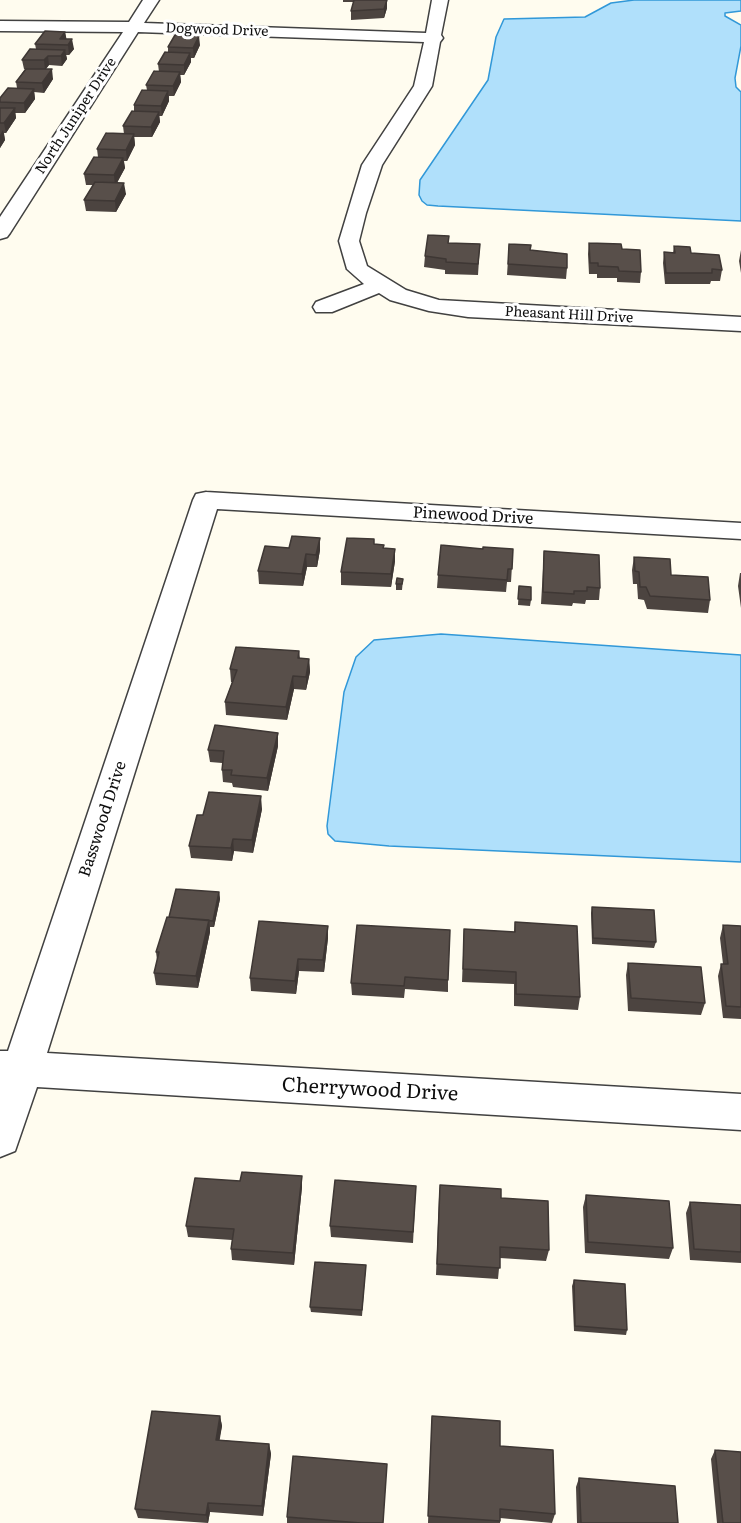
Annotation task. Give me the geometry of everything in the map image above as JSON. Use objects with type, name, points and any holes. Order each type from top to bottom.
[{"type":"street","name":"North Juniper Drive","points":[[0,233],[151,0]]},
{"type":"street","points":[[389,290],[358,269],[352,259],[349,241],[372,165],[423,86],[435,38],[440,0]]},
{"type":"street","name":"Dogwood Drive","points":[[0,27],[134,27],[435,38]]},
{"type":"street","points":[[324,307],[389,290]]},
{"type":"street","name":"Pheasant Hill Drive","points":[[389,290],[437,306],[468,310],[741,324]]},
{"type":"street","name":"Pinewood Drive","points":[[206,500],[741,531]]},
{"type":"street","name":"Basswood Drive","points":[[0,1138],[11,1068],[206,500]]},
{"type":"street","name":"Cherrywood Drive","points":[[11,1068],[741,1112]]},
{"type":"water","points":[[634,0],[741,0],[741,11],[725,13],[725,16],[741,25],[741,46],[735,78],[736,87],[741,92],[741,221],[438,206],[427,205],[422,201],[419,195],[420,180],[488,80],[496,37],[504,19],[585,17],[611,3]]},
{"type":"water","points":[[441,634],[741,655],[741,862],[389,846],[335,841],[328,834],[327,826],[344,692],[356,657],[374,640]]},
{"type":"building","points":[[354,0],[387,0],[384,9],[351,11]]},
{"type":"building","points":[[45,31],[65,32],[60,39],[72,39],[68,45],[35,44]]},
{"type":"building","points":[[175,35],[199,36],[193,48],[168,47]]},
{"type":"building","points":[[30,49],[65,50],[61,56],[48,56],[44,60],[22,60]]},
{"type":"building","points":[[165,52],[190,53],[184,65],[158,64]]},
{"type":"building","points":[[26,69],[52,69],[42,83],[16,82]]},
{"type":"building","points":[[154,71],[180,72],[173,86],[146,85]]},
{"type":"building","points":[[8,88],[34,89],[24,103],[0,102],[0,98]]},
{"type":"building","points":[[142,90],[168,91],[161,106],[134,105]]},
{"type":"building","points":[[0,108],[15,108],[4,123],[0,123]]},
{"type":"building","points":[[132,111],[159,112],[151,127],[123,126]]},
{"type":"building","points":[[106,133],[134,134],[126,150],[97,149]]},
{"type":"building","points":[[94,157],[123,158],[114,175],[84,174]]},
{"type":"building","points":[[95,182],[124,183],[115,201],[84,200]]},
{"type":"building","points":[[428,235],[449,236],[448,243],[480,244],[478,264],[446,262],[446,259],[425,256]]},
{"type":"building","points":[[589,243],[621,244],[622,249],[640,250],[641,272],[619,271],[618,267],[598,266],[598,263],[590,263]]},
{"type":"building","points":[[509,244],[531,245],[530,250],[567,254],[567,268],[508,264]]},
{"type":"building","points":[[674,246],[690,247],[691,253],[719,255],[722,270],[712,269],[712,273],[666,273],[664,252],[675,253]]},
{"type":"building","points":[[292,536],[320,538],[316,555],[306,554],[302,574],[258,571],[265,546],[289,548]]},
{"type":"building","points":[[347,538],[374,539],[374,544],[384,545],[383,548],[395,549],[391,574],[341,572]]},
{"type":"building","points":[[441,545],[513,549],[512,569],[508,569],[507,580],[438,575]]},
{"type":"building","points":[[544,551],[599,555],[600,588],[587,587],[587,591],[574,591],[574,594],[543,592]]},
{"type":"building","points":[[634,557],[670,559],[671,575],[708,577],[710,600],[650,596],[646,587],[640,587],[639,572],[635,571]]},
{"type":"building","points":[[397,578],[403,579],[402,584],[396,584]]},
{"type":"building","points":[[519,586],[531,587],[531,600],[518,599]]},
{"type":"building","points":[[236,647],[299,651],[298,658],[309,659],[306,677],[293,676],[286,707],[225,702],[237,670],[230,669]]},
{"type":"building","points":[[215,725],[278,733],[267,778],[231,775],[232,770],[222,770],[224,751],[208,750]]},
{"type":"building","points":[[209,792],[261,796],[252,840],[233,839],[231,848],[189,846],[197,815],[203,815]]},
{"type":"building","points":[[176,889],[219,892],[213,921],[169,917]]},
{"type":"building","points":[[592,907],[654,910],[656,942],[593,938]]},
{"type":"building","points":[[167,917],[209,920],[196,976],[154,973],[159,952],[156,952]]},
{"type":"building","points":[[259,921],[328,926],[323,960],[298,959],[295,981],[250,978]]},
{"type":"building","points":[[515,922],[577,926],[580,997],[516,994],[516,972],[463,969],[464,929],[515,932]]},
{"type":"building","points":[[357,925],[450,930],[448,980],[405,977],[404,986],[351,983]]},
{"type":"building","points":[[723,925],[741,926],[741,1007],[726,1006],[721,964],[728,964]]},
{"type":"building","points":[[628,963],[701,967],[705,1003],[631,998]]},
{"type":"building","points":[[242,1172],[302,1176],[293,1253],[231,1249],[234,1229],[186,1226],[195,1178],[240,1181]]},
{"type":"building","points":[[335,1180],[416,1186],[413,1232],[330,1226]]},
{"type":"building","points":[[440,1185],[501,1189],[501,1198],[548,1201],[549,1250],[500,1247],[500,1268],[437,1264]]},
{"type":"building","points":[[586,1195],[669,1201],[673,1248],[588,1242]]},
{"type":"building","points":[[690,1202],[741,1205],[741,1252],[694,1249]]},
{"type":"building","points":[[315,1262],[366,1265],[362,1310],[310,1307]]},
{"type":"building","points":[[574,1280],[625,1284],[627,1330],[575,1326]]},
{"type":"building","points":[[152,1411],[220,1416],[216,1440],[269,1444],[262,1506],[208,1503],[206,1515],[135,1509]]},
{"type":"building","points":[[432,1416],[500,1421],[500,1446],[553,1450],[555,1514],[500,1509],[500,1521],[428,1516]]},
{"type":"building","points":[[715,1450],[741,1452],[741,1523],[723,1523]]},
{"type":"building","points":[[293,1456],[387,1464],[383,1523],[287,1517]]},
{"type":"building","points":[[579,1478],[675,1486],[678,1523],[581,1523]]}]
